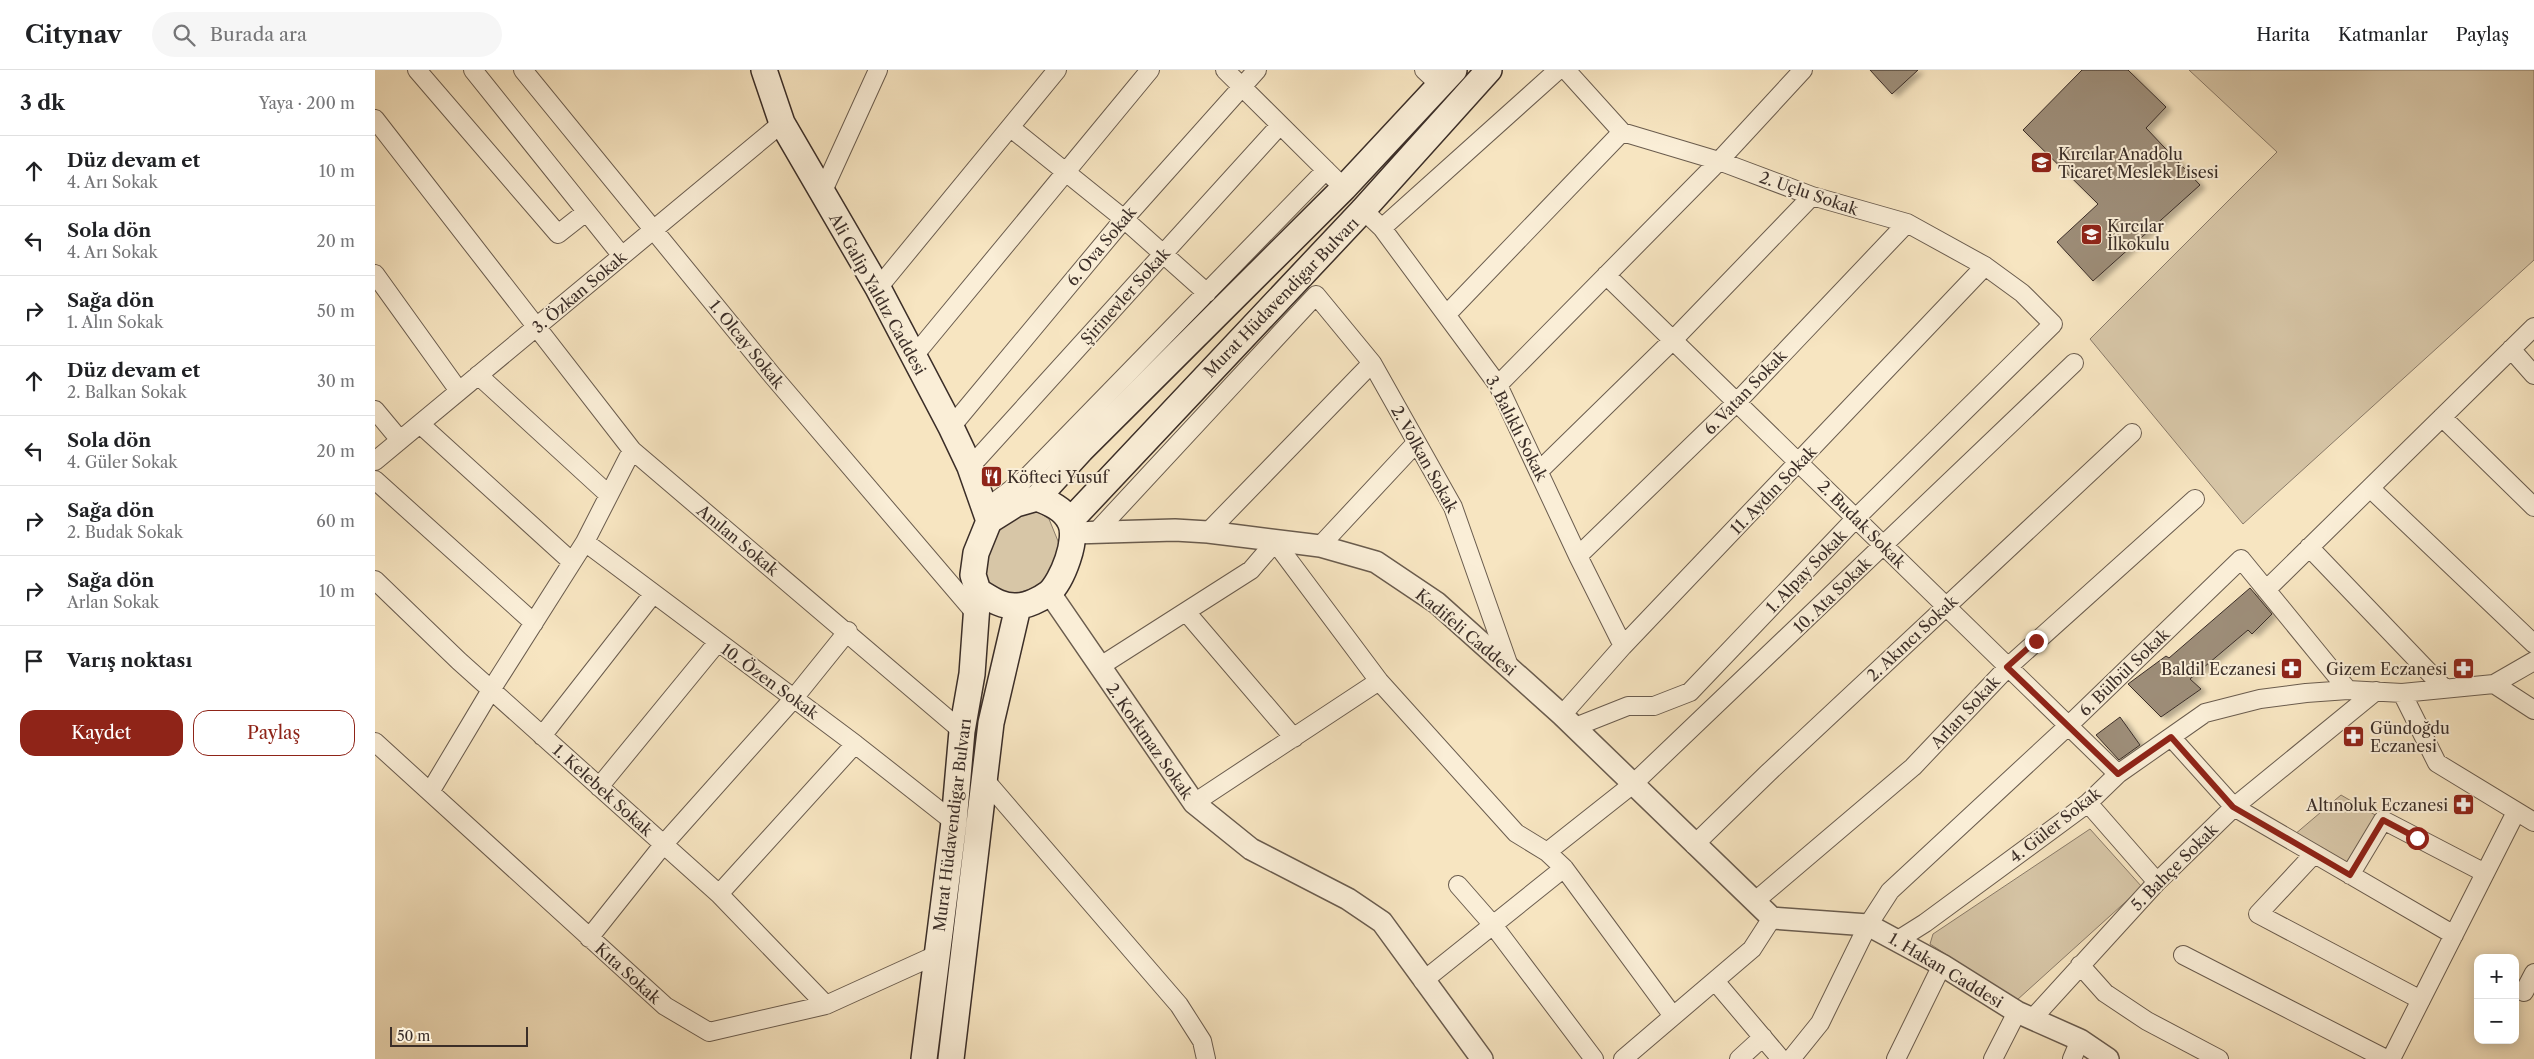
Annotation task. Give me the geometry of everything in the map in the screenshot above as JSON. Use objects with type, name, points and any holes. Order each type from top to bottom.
[{"type":"main road","name":"Ali Galip Yaldız Caddesi","points":[[763,70],[782,123],[878,288],[951,427],[970,467],[987,515]]},
{"type":"main road","name":"Murat Hüdavendigar Bulvarı","points":[[1080,528],[1489,70]]},
{"type":"main road","name":"Murat Hüdavendigar Bulvarı","points":[[1037,498],[1081,450],[1344,188],[1439,75]]},
{"type":"main road","points":[[1037,498],[1054,504],[1080,528],[1062,573],[1049,592],[1035,601],[1018,606],[977,603],[973,575],[987,515],[1037,498]]},
{"type":"main road","name":"Murat Hüdavendigar Bulvarı","points":[[924,1059],[954,822],[962,731],[972,674],[977,603]]},
{"type":"main road","name":"Murat Hüdavendigar Bulvarı","points":[[951,1059],[991,723],[1018,606]]},
{"type":"street","points":[[417,70],[558,234],[586,212]]},
{"type":"street","points":[[473,70],[622,256]]},
{"type":"street","name":"1. Olcay Sokak","points":[[523,70],[655,229],[772,375],[977,603]]},
{"type":"street","points":[[822,193],[878,70]]},
{"type":"street","points":[[878,288],[1057,70]]},
{"type":"street","points":[[913,357],[1149,70]]},
{"type":"street","points":[[1225,70],[1344,188]]},
{"type":"street","name":"6. Ova Sokak","points":[[951,427],[1124,219],[1257,70]]},
{"type":"street","points":[[1382,228],[1557,70]]},
{"type":"street","points":[[1447,314],[1622,132],[1566,70]]},
{"type":"street","points":[[1499,385],[1719,161],[1803,70]]},
{"type":"street","name":"Anılan Sokak","points":[[375,119],[632,450],[848,631],[962,731]]},
{"type":"street","name":"3. Özkan Sokak","points":[[375,461],[782,123]]},
{"type":"street","name":"Şirinevler Sokak","points":[[970,467],[1280,124]]},
{"type":"street","points":[[1011,128],[1124,219],[1164,253],[1207,294]]},
{"type":"street","name":"2. Uçlu Sokak","points":[[1622,132],[1719,161],[1813,196],[1907,224],[1985,266],[2022,293],[2053,324]]},
{"type":"street","points":[[987,515],[1024,480],[1207,294],[1326,170]]},
{"type":"street","points":[[1539,471],[1673,340],[1813,196]]},
{"type":"street","name":"3. Balıklı Sokak","points":[[1363,210],[1382,228],[1499,385],[1578,556],[1623,646]]},
{"type":"street","name":"6. Vatan Sokak","points":[[1578,556],[1737,402],[1907,224]]},
{"type":"street","name":"11. Aydın Sokak","points":[[1568,721],[1623,646],[1985,266]]},
{"type":"street","points":[[375,274],[459,391]]},
{"type":"street","name":"2. Budak Sokak","points":[[1606,275],[2118,774]]},
{"type":"street","name":"2. Volkan Sokak","points":[[1080,528],[1315,295],[1372,363],[1453,507],[1510,669]]},
{"type":"street","name":"1. Alpay Sokak","points":[[1568,721],[1628,706],[1654,706],[1690,692],[1856,518],[2053,324]]},
{"type":"street","points":[[2266,590],[2534,327]]},
{"type":"street","points":[[2511,350],[2534,375]]},
{"type":"street","points":[[1208,532],[1372,363]]},
{"type":"street","name":"10. Ata Sokak","points":[[1547,852],[1633,784],[2074,363]]},
{"type":"street","points":[[479,375],[609,496]]},
{"type":"street","points":[[375,410],[401,440]]},
{"type":"street","points":[[2442,417],[2534,506]]},
{"type":"street","points":[[420,424],[572,562]]},
{"type":"street","name":"2. Akıncı Sokak","points":[[1694,845],[2132,433]]},
{"type":"street","points":[[1320,546],[1416,443]]},
{"type":"street","points":[[430,792],[533,622],[585,542],[632,450]]},
{"type":"street","points":[[375,480],[533,622]]},
{"type":"street","points":[[2370,488],[2534,644]]},
{"type":"street","name":"Arlan Sokak","points":[[1754,902],[1913,767],[2007,667],[2195,499]]},
{"type":"street","name":"Kadifeli Caddesi","points":[[1080,528],[1208,532],[1275,542],[1320,546],[1376,562],[1437,604],[1568,721],[1694,845],[1772,918]]},
{"type":"street","name":"10. Özen Sokak","points":[[585,542],[717,643],[855,744],[954,822]]},
{"type":"street","points":[[1099,667],[1187,613],[1251,570],[1275,542],[1379,681],[1516,833],[1547,852],[1564,868],[1673,1016]]},
{"type":"street","points":[[2309,547],[2445,689]]},
{"type":"street","name":"6. Bülbül Sokak","points":[[1791,1059],[1820,1023],[1868,925],[1889,891],[2068,726],[2241,559],[2348,690]]},
{"type":"street","name":"1. Kelebek Sokak","points":[[375,580],[491,690],[719,894],[826,1005]]},
{"type":"street","name":"2. Korkmaz Sokak","points":[[1049,592],[1194,804],[1251,849],[1348,899],[1382,922],[1423,981]]},
{"type":"street","points":[[542,736],[653,594]]},
{"type":"street","points":[[1187,613],[1294,738]]},
{"type":"street","points":[[589,938],[663,845],[794,698],[848,631]]},
{"type":"street","points":[[599,787],[717,643]]},
{"type":"street","name":"4. Güler Sokak","points":[[1898,940],[1925,923],[2088,803],[2118,774],[2205,713],[2260,699],[2348,690],[2402,693],[2494,684],[2534,661]]},
{"type":"street","points":[[1194,804],[1379,681]]},
{"type":"street","points":[[2494,684],[2534,710]]},
{"type":"street","name":"5. Bahçe Sokak","points":[[1993,1059],[2024,1015],[2080,965],[2157,882],[2233,807],[2376,691]]},
{"type":"street","points":[[2402,693],[2437,763],[2534,822]]},
{"type":"street","points":[[2171,737],[2233,807],[2454,935]]},
{"type":"street","name":"Kıta Sokak","points":[[375,742],[665,1006],[709,1032],[826,1005],[936,955]]},
{"type":"street","points":[[719,894],[855,744]]},
{"type":"street","points":[[985,780],[1179,1004],[1202,1041],[1206,1059]]},
{"type":"street","points":[[2088,803],[2157,882]]},
{"type":"street","points":[[2391,1059],[2516,812]]},
{"type":"street","points":[[2350,875],[2383,820],[2485,873]]},
{"type":"street","points":[[2314,854],[2259,914],[2421,1000]]},
{"type":"street","points":[[1482,1059],[1423,981],[1564,868]]},
{"type":"street","points":[[1458,885],[1493,925],[1594,1059]]},
{"type":"street","points":[[1623,1059],[1752,949],[1772,918]]},
{"type":"street","name":"1. Hakan Caddesi","points":[[1772,918],[1868,925],[1943,964],[2076,1049],[2108,1059]]},
{"type":"street","points":[[2183,955],[2386,1059]]},
{"type":"street","points":[[1896,1059],[1943,964]]},
{"type":"street","points":[[2080,965],[2105,993],[2147,1021],[2219,1059]]},
{"type":"street","points":[[2524,992],[2534,973]]},
{"type":"street","points":[[1715,981],[1781,1059]]},
{"type":"street","points":[[1739,1059],[1763,1038]]},
{"type":"shaded area","points":[[2189,70],[2534,70],[2534,260],[2243,524],[2090,339],[2277,152]]},
{"type":"shaded area","points":[[1037,511],[1049,519],[1060,546],[1052,572],[1039,585],[1031,589],[1014,593],[998,590],[987,579],[986,570],[986,560],[993,541],[1011,519]]},
{"type":"shaded area","points":[[2341,795],[2377,816],[2347,865],[2294,835]]},
{"type":"shaded area","points":[[2090,829],[2142,887],[2017,1000],[1930,944],[1933,934]]},
{"type":"building","points":[[1870,70],[1918,70],[1892,94]]},
{"type":"building","points":[[2082,70],[2128,70],[2166,107],[2146,128],[2200,185],[2093,281],[2057,242],[2098,204],[2023,130]]},
{"type":"building","points":[[2250,588],[2272,614],[2252,634],[2248,630],[2190,679],[2201,689],[2161,717],[2128,684],[2166,656],[2169,658]]},
{"type":"building","points":[[2120,717],[2140,745],[2119,760],[2096,735]]},
{"type":"place","name":"Kırcılar Anadolu Ticaret Meslek Lisesi","points":[[2042,163]]},
{"type":"place","name":"Kırcılar İlkokulu","points":[[2091,235]]},
{"type":"place","name":"Köfteci Yusuf","points":[[991,477]]},
{"type":"place","name":"Baldil Eczanesi","points":[[2292,669]]},
{"type":"place","name":"Gizem Eczanesi","points":[[2463,669]]},
{"type":"place","name":"Gündoğdu Eczanesi","points":[[2354,737]]},
{"type":"place","name":"Altınoluk Eczanesi","points":[[2464,805]]},
{"type":"route","points":[[2036,641],[2007,667],[2118,774],[2171,737],[2233,807],[2350,875],[2383,820],[2417,838]]}]
